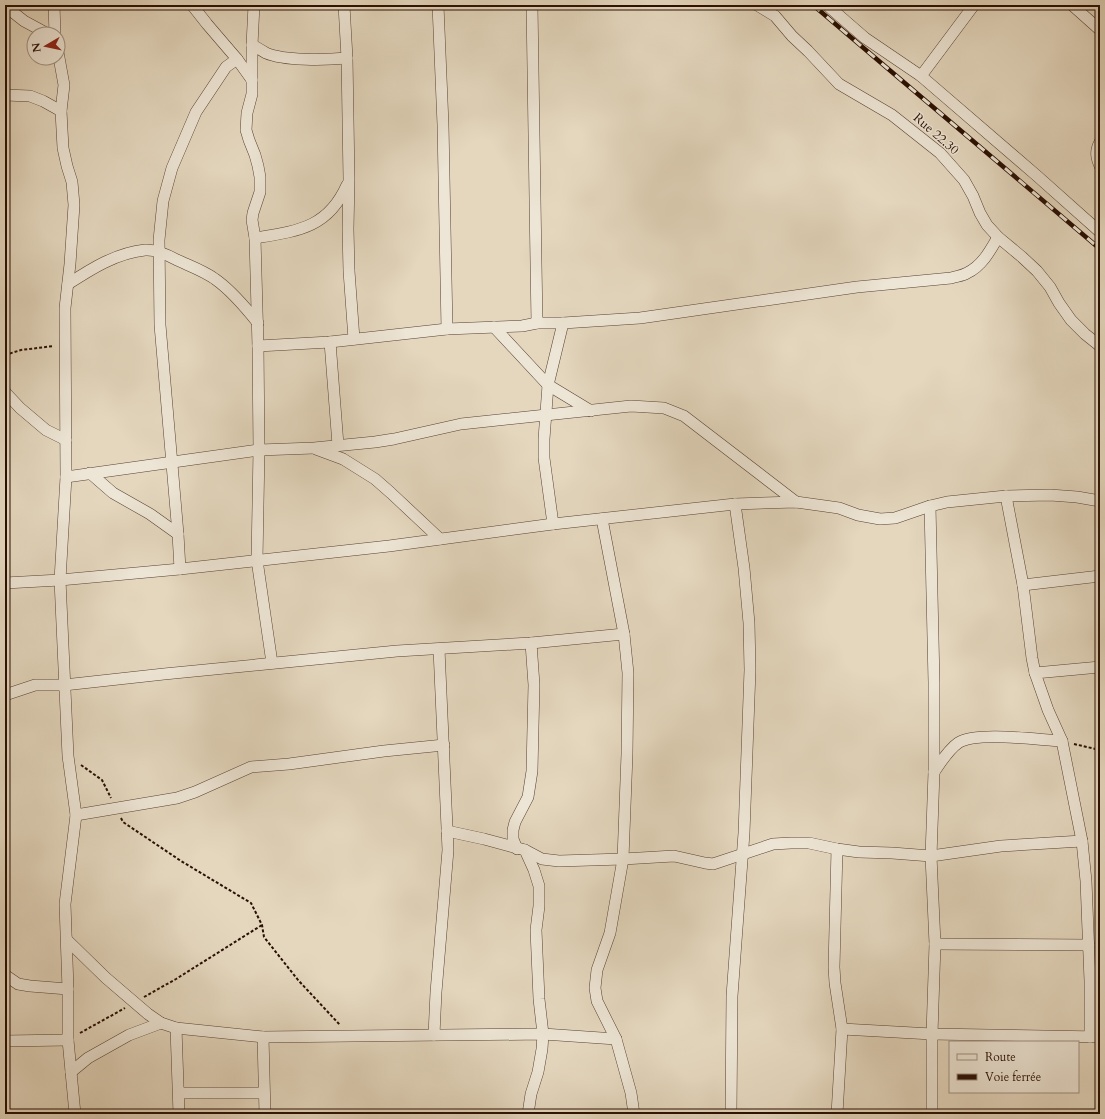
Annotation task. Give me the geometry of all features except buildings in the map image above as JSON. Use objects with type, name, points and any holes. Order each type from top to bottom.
[{"type":"street","points":[[54,5],[55,26]]},
{"type":"street","points":[[192,5],[237,59],[252,81]]},
{"type":"street","points":[[254,5],[252,94],[247,113],[246,130],[248,140],[255,155],[260,177],[260,192],[252,213],[255,238],[258,323],[260,450],[257,560],[272,663]]},
{"type":"street","points":[[344,5],[347,58],[349,271],[354,338]]},
{"type":"street","points":[[438,5],[443,125],[447,330]]},
{"type":"street","points":[[532,5],[537,323]]},
{"type":"street","name":"Rue 22.30","points":[[757,5],[775,16],[792,36],[840,84],[892,114],[940,153],[964,180],[987,225],[998,237],[1037,271],[1050,287],[1071,320],[1100,346]]},
{"type":"street","points":[[827,5],[866,38],[921,76],[1100,232]]},
{"type":"street","points":[[921,76],[974,5]]},
{"type":"street","points":[[5,6],[24,21],[33,26]]},
{"type":"street","points":[[1079,7],[1100,30]]},
{"type":"street","points":[[252,45],[275,56],[313,59],[347,58]]},
{"type":"street","points":[[180,569],[160,325],[159,252],[163,201],[172,168],[196,112],[226,67],[237,59]]},
{"type":"street","points":[[61,66],[64,85],[61,111],[63,148],[72,182],[74,205],[65,308],[66,477],[60,580],[68,756],[76,815],[65,904],[67,940],[68,1040],[75,1114]]},
{"type":"street","points":[[5,95],[30,96],[61,111]]},
{"type":"street","points":[[1100,142],[1096,153],[1100,166]]},
{"type":"street","points":[[255,238],[275,235],[314,224],[334,207],[341,197],[349,179]]},
{"type":"street","points":[[258,346],[330,342],[354,338],[447,330],[522,326],[537,323],[563,323],[640,318],[858,287],[952,278],[966,274],[977,268],[998,237]]},
{"type":"street","points":[[68,284],[104,262],[131,253],[146,250],[159,252],[216,279],[240,301],[258,323]]},
{"type":"street","points":[[553,524],[544,458],[545,416],[548,385],[563,323]]},
{"type":"street","points":[[494,327],[548,385],[591,411]]},
{"type":"street","points":[[330,342],[338,445]]},
{"type":"street","points":[[5,392],[20,408],[46,430],[66,440]]},
{"type":"street","points":[[66,477],[260,450],[314,448],[375,442],[461,424],[631,406],[664,408],[684,416],[796,502]]},
{"type":"street","points":[[314,448],[343,459],[375,479],[440,539]]},
{"type":"street","points":[[90,473],[113,493],[150,514],[178,534]]},
{"type":"street","points":[[5,583],[60,580],[180,569],[381,547],[553,524],[735,504],[796,502],[839,508],[858,515],[880,519],[895,518],[947,502],[1006,496],[1050,495],[1077,497],[1100,501]]},
{"type":"street","points":[[842,1029],[932,1034],[1095,1037],[1086,881],[1082,841],[1062,741],[1048,710],[1035,673],[1023,585],[1006,496]]},
{"type":"street","points":[[731,1114],[732,996],[744,833],[750,677],[750,631],[744,568],[735,504]]},
{"type":"street","points":[[930,506],[934,642],[934,772],[931,856],[935,944],[932,1034],[932,1114]]},
{"type":"street","points":[[602,519],[624,634],[628,673],[627,754],[623,859],[610,933],[597,970],[595,988],[597,1001],[616,1039],[631,1093],[634,1114]]},
{"type":"street","points":[[1023,585],[1100,576]]},
{"type":"street","points":[[5,695],[35,685],[64,685],[397,651],[531,643],[624,634]]},
{"type":"street","points":[[528,1114],[531,1094],[538,1072],[543,1034],[539,999],[536,930],[539,906],[539,886],[534,870],[513,839],[512,830],[528,797],[532,771],[534,685],[531,643]]},
{"type":"street","points":[[434,1035],[436,992],[448,850],[439,649]]},
{"type":"street","points":[[1035,673],[1100,667]]},
{"type":"street","points":[[934,772],[949,751],[957,744],[965,740],[980,737],[1062,741]]},
{"type":"street","points":[[76,815],[177,798],[195,792],[251,767],[289,764],[384,751],[444,745]]},
{"type":"street","points":[[447,831],[521,849],[542,859],[559,861],[674,856],[713,864],[773,844],[809,843],[859,852],[931,856],[1001,846],[1082,841]]},
{"type":"street","points":[[837,1114],[842,1029],[834,967],[838,849]]},
{"type":"street","points":[[67,940],[106,978],[161,1023],[176,1028],[263,1037],[543,1034],[616,1039]]},
{"type":"street","points":[[935,944],[1089,945]]},
{"type":"street","points":[[5,975],[18,984],[68,989]]},
{"type":"street","points":[[71,1072],[88,1058],[129,1035],[161,1023]]},
{"type":"street","points":[[176,1028],[179,1114]]},
{"type":"street","points":[[263,1037],[265,1114]]},
{"type":"street","points":[[5,1041],[68,1040]]},
{"type":"street","points":[[179,1093],[264,1093]]},
{"type":"path","points":[[5,354],[21,350],[66,345]]},
{"type":"path","points":[[1062,741],[1100,750]]},
{"type":"path","points":[[68,756],[102,780],[123,822],[181,861],[251,903],[262,925],[264,937],[293,974],[350,1037]]},
{"type":"path","points":[[68,1040],[176,979],[262,925]]},
{"type":"railway","points":[[813,5],[1100,249]]}]
